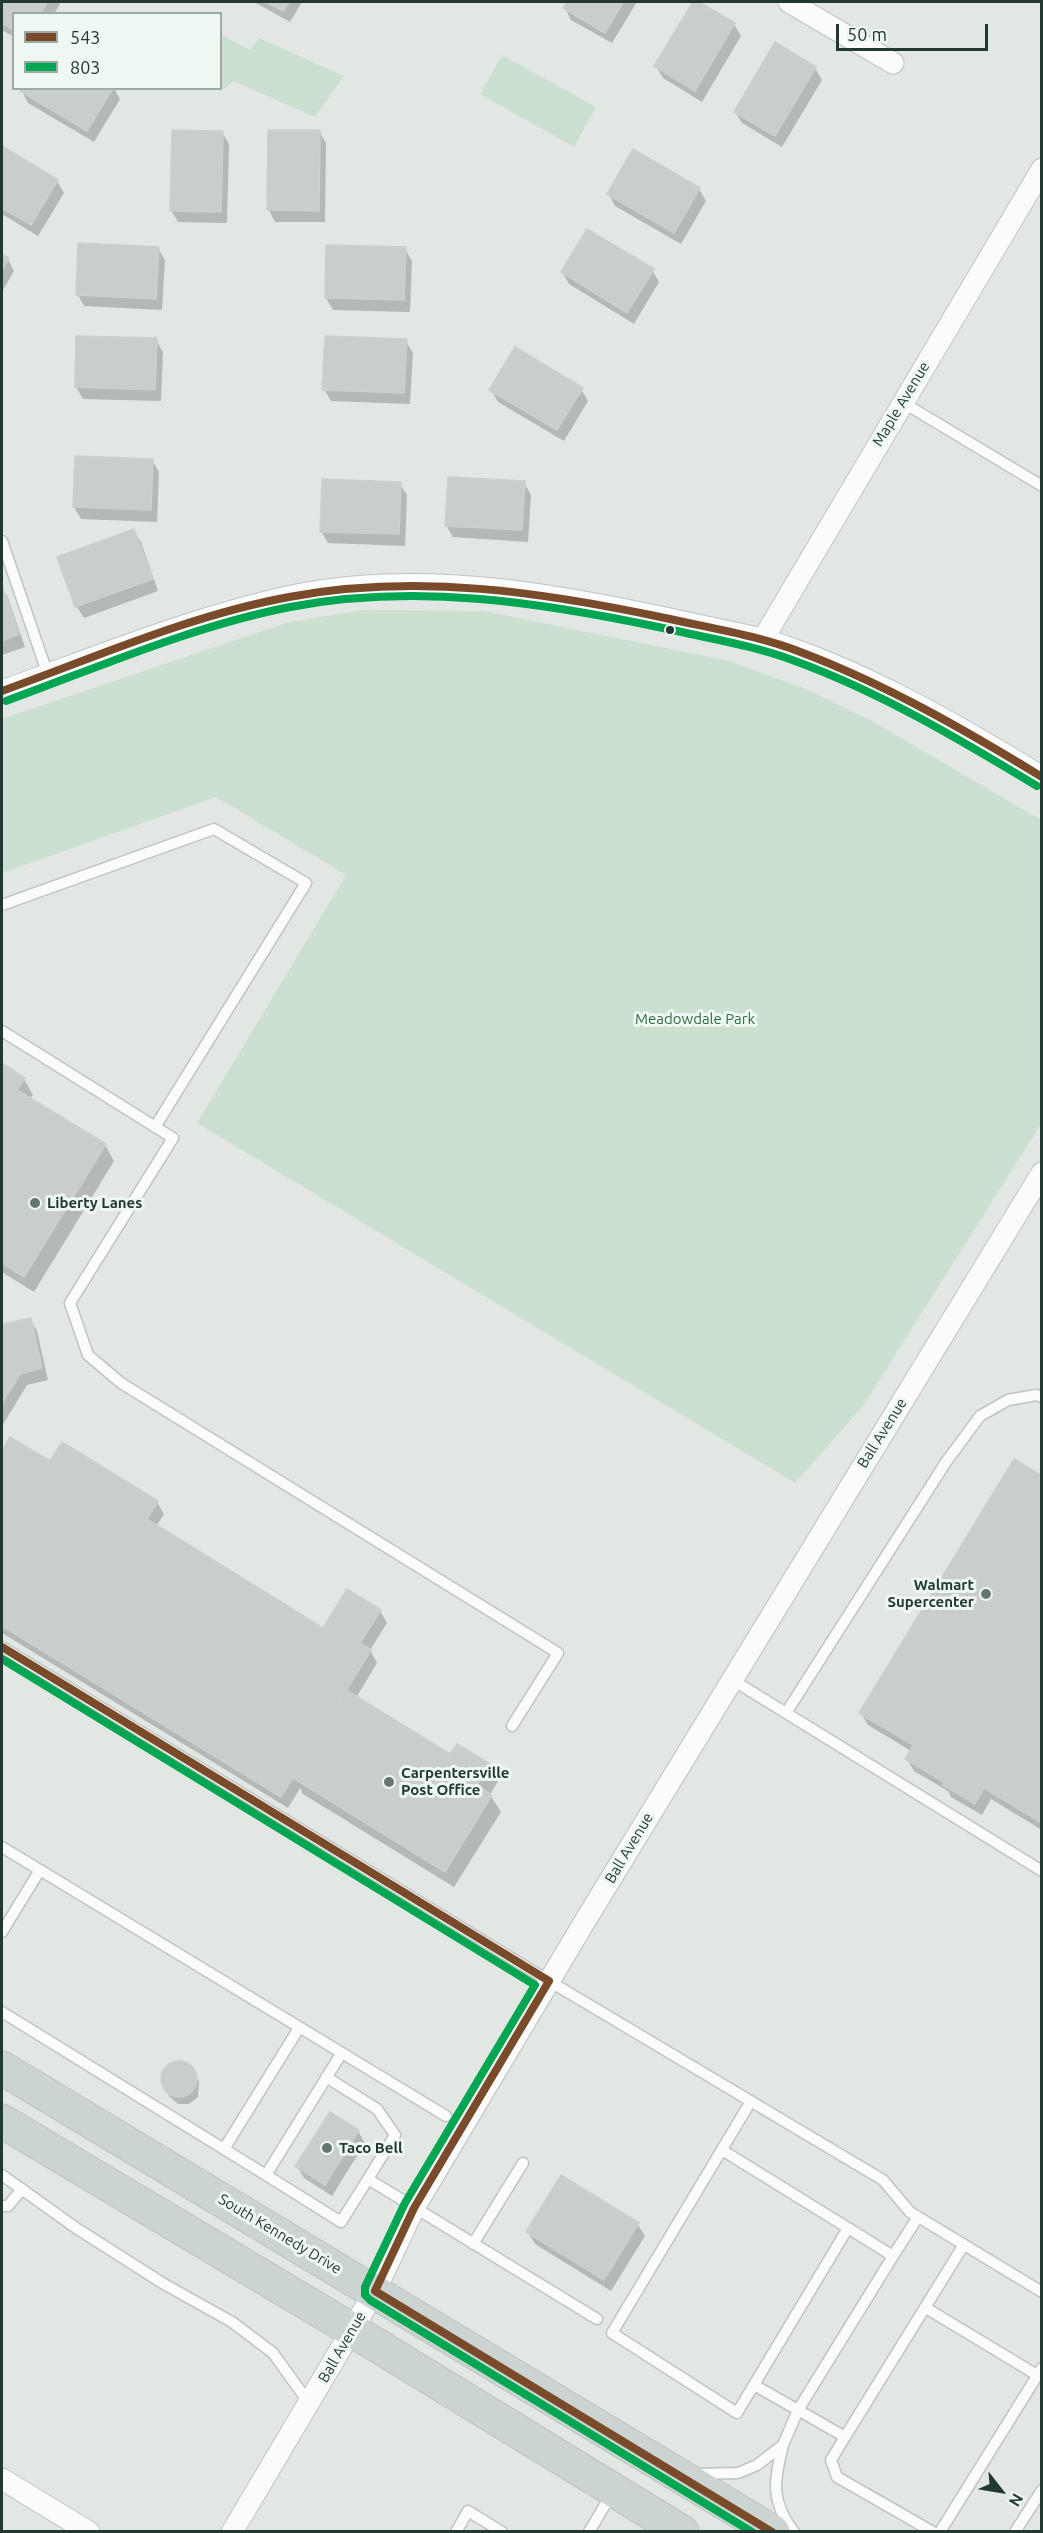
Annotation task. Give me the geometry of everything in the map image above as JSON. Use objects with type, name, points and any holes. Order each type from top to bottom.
[{"type":"main road","name":"South Kennedy Drive","points":[[2,2068],[773,2532]]},
{"type":"main road","points":[[2,2121],[352,2330],[682,2532]]},
{"type":"street","points":[[789,2],[893,63]]},
{"type":"street","name":"Maple Avenue","points":[[763,639],[1041,169]]},
{"type":"street","points":[[2,691],[215,616],[286,597],[360,587],[435,585],[532,593],[763,639],[828,663],[899,696],[1041,777]]},
{"type":"street","name":"Ball Avenue","points":[[232,2532],[375,2291],[414,2208],[549,1981],[1041,1173]]},
{"type":"street","points":[[2,2479],[89,2532]]},
{"type":"lane","points":[[902,402],[1041,486]]},
{"type":"lane","points":[[2,541],[48,675]]},
{"type":"lane","points":[[2,905],[214,829],[306,883],[155,1127]]},
{"type":"lane","points":[[2,1031],[172,1138],[70,1303],[88,1355],[121,1383],[558,1653],[512,1726]]},
{"type":"lane","points":[[786,1713],[946,1462],[980,1416],[1008,1400],[1036,1395],[1041,1397]]},
{"type":"lane","points":[[2,1647],[549,1981],[882,2180],[910,2212],[1041,2292]]},
{"type":"lane","points":[[731,1679],[1041,1872]]},
{"type":"lane","points":[[2,1847],[446,2116]]},
{"type":"lane","points":[[2,1932],[40,1870]]},
{"type":"lane","points":[[2,2013],[341,2222],[395,2135],[377,2109],[326,2077]]},
{"type":"lane","points":[[224,2150],[299,2028]]},
{"type":"lane","points":[[266,2175],[341,2054]]},
{"type":"lane","points":[[751,2102],[612,2333],[737,2413],[848,2228]]},
{"type":"lane","points":[[722,2150],[893,2256]]},
{"type":"lane","points":[[473,2244],[524,2163]]},
{"type":"lane","points":[[2,2175],[86,2234],[241,2328],[273,2353],[309,2404]]},
{"type":"lane","points":[[368,2179],[597,2319]]},
{"type":"lane","points":[[2,2206],[8,2206],[22,2189]]},
{"type":"lane","points":[[794,2532],[784,2518],[774,2488],[783,2445],[798,2410],[918,2217]]},
{"type":"lane","points":[[933,2532],[837,2477],[831,2460],[963,2246]]},
{"type":"lane","points":[[926,2308],[1039,2371],[940,2532]]},
{"type":"lane","points":[[754,2385],[845,2437]]},
{"type":"lane","points":[[668,2468],[689,2475],[738,2473],[757,2465],[783,2445]]},
{"type":"lane","points":[[589,2532],[613,2490]]},
{"type":"lane","points":[[1016,2532],[1041,2490]]},
{"type":"lane","points":[[456,2532],[468,2511],[502,2532]]},
{"type":"green space","points":[[222,35],[250,50],[259,38],[344,76],[315,117],[233,81],[223,90]]},
{"type":"green space","points":[[502,55],[596,107],[574,147],[480,94]]},
{"type":"green space","name":"Meadowdale Park","points":[[363,610],[484,611],[729,661],[806,689],[872,721],[1041,820],[1041,1124],[863,1406],[795,1483],[197,1123],[346,875],[216,797],[2,873],[2,719],[289,622]]},
{"type":"building","points":[[2,2],[47,2],[41,12],[12,12],[12,30],[2,23]]},
{"type":"building","points":[[266,2],[289,2],[283,11]]},
{"type":"building","points":[[567,2],[623,2],[605,33],[563,8]]},
{"type":"building","points":[[693,2],[699,2],[735,23],[695,91],[654,66]]},
{"type":"building","points":[[775,42],[816,67],[775,136],[734,112]]},
{"type":"building","points":[[20,90],[112,90],[87,131]]},
{"type":"building","points":[[172,130],[223,131],[221,212],[170,211]]},
{"type":"building","points":[[268,130],[320,130],[319,211],[267,210]]},
{"type":"building","points":[[2,146],[58,180],[31,225],[2,208]]},
{"type":"building","points":[[633,149],[700,188],[674,233],[607,194]]},
{"type":"building","points":[[587,229],[654,269],[627,313],[561,272]]},
{"type":"building","points":[[78,243],[159,247],[156,299],[76,295]]},
{"type":"building","points":[[326,245],[406,247],[404,300],[325,298]]},
{"type":"building","points":[[2,254],[9,258],[2,270]]},
{"type":"building","points":[[76,336],[157,338],[155,390],[75,387]]},
{"type":"building","points":[[325,336],[407,339],[404,393],[322,390]]},
{"type":"building","points":[[515,347],[583,388],[557,430],[489,390]]},
{"type":"building","points":[[75,456],[153,459],[151,510],[73,507]]},
{"type":"building","points":[[448,477],[525,481],[522,530],[445,526]]},
{"type":"building","points":[[322,479],[401,482],[399,534],[320,532]]},
{"type":"building","points":[[134,529],[153,579],[75,607],[57,557]]},
{"type":"building","points":[[2,585],[19,634],[2,641]]},
{"type":"building","name":"Liberty Lanes","points":[[2,1063],[25,1078],[17,1090],[106,1144],[24,1277],[2,1263]]},
{"type":"building","points":[[31,1318],[42,1368],[20,1374],[2,1403],[2,1324]]},
{"type":"building","points":[[10,1437],[50,1461],[62,1442],[158,1501],[147,1519],[323,1628],[347,1589],[381,1610],[360,1643],[371,1650],[281,1797],[2,1626],[2,1450]]},
{"type":"building","name":"Walmart Supercenter","points":[[1014,1459],[1042,1476],[1042,1823],[984,1788],[975,1804],[943,1785],[944,1782],[905,1759],[913,1745],[859,1713]]},
{"type":"building","name":"Carpentersville Post Office","points":[[346,1690],[450,1754],[457,1744],[490,1764],[477,1785],[492,1795],[445,1872],[293,1778]]},
{"type":"building","points":[[179,2061],[192,2066],[197,2079],[192,2092],[179,2097],[166,2092],[161,2079],[166,2066]]},
{"type":"building","name":"Taco Bell","points":[[330,2112],[359,2130],[325,2185],[295,2166]]},
{"type":"building","points":[[561,2175],[639,2223],[604,2280],[526,2232]]},
{"type":"transit line","name":"543","points":[[2,691],[216,614],[289,597],[337,590],[385,587],[433,586],[480,589],[623,609],[737,633],[787,647],[895,694],[1042,777]]},
{"type":"transit line","name":"803","points":[[6,701],[182,636],[290,607],[384,596],[477,599],[570,610],[729,642],[779,655],[827,673],[888,702],[949,734],[1037,786]]},
{"type":"transit line","name":"543","points":[[2,1647],[549,1981],[414,2208],[375,2291],[772,2532]]},
{"type":"transit line","name":"803","points":[[2,1659],[535,1985],[405,2203],[365,2287],[365,2295],[752,2532]]},
{"type":"place","name":"Liberty Lanes","points":[[35,1203]]},
{"type":"place","name":"Walmart Supercenter","points":[[986,1594]]},
{"type":"place","name":"Carpentersville Post Office","points":[[389,1782]]},
{"type":"place","name":"Taco Bell","points":[[327,2148]]}]
